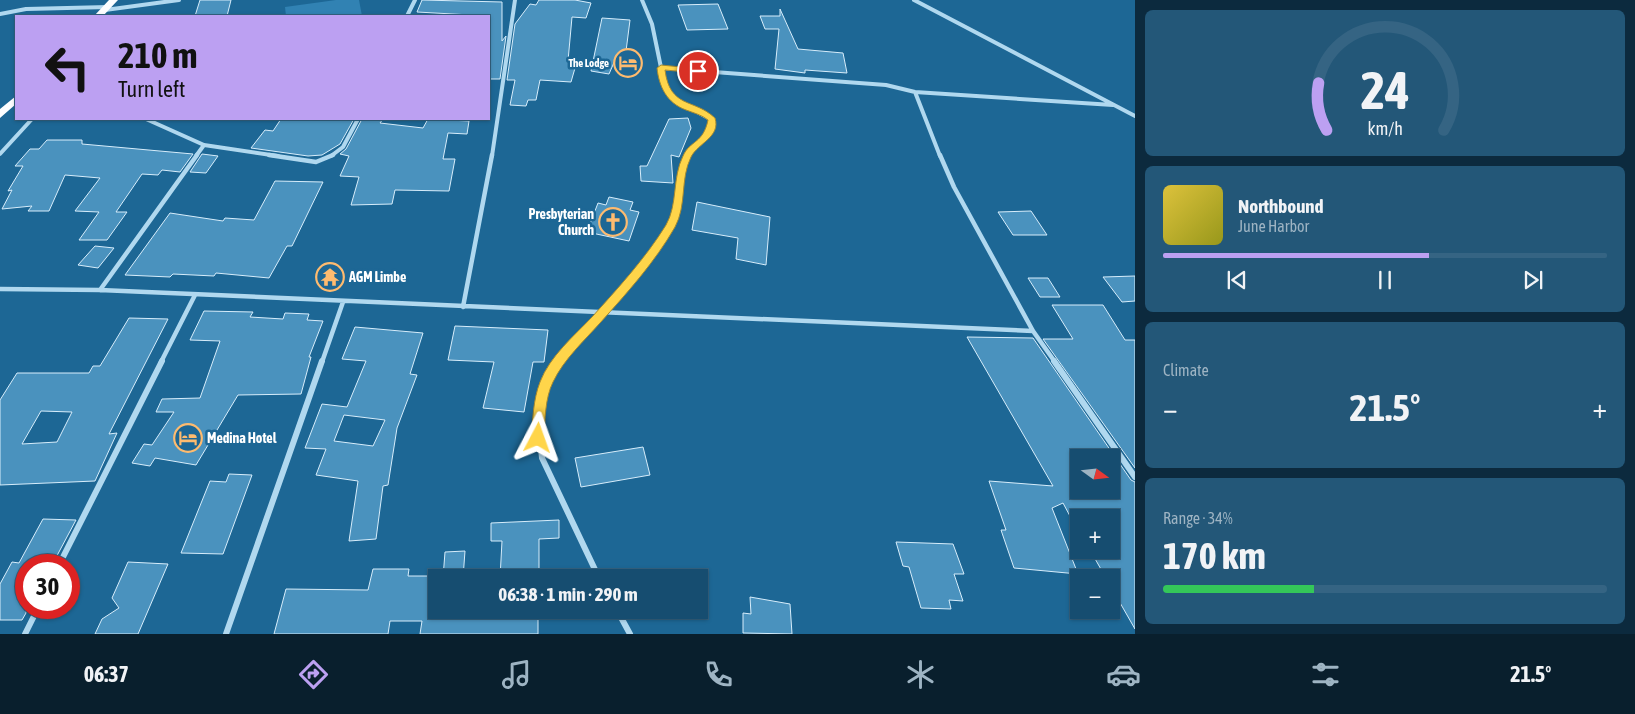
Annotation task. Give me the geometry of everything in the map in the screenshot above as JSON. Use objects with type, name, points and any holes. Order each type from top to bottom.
[{"type":"highway","points":[[104,11],[114,0]]},
{"type":"highway","points":[[0,115],[15,100]]},
{"type":"street","points":[[0,14],[26,9],[104,11],[180,0]]},
{"type":"street","points":[[408,15],[415,0]]},
{"type":"street","points":[[462,307],[494,145],[515,0]]},
{"type":"street","points":[[595,569],[542,458],[538,438],[540,408],[546,382],[560,359],[627,286],[671,225],[678,208],[681,172],[688,154],[696,144],[704,140],[712,126],[712,120],[707,115],[684,106],[670,95],[663,85],[648,12],[642,0]]},
{"type":"street","points":[[914,0],[1135,116]]},
{"type":"street","points":[[661,68],[886,85],[915,92],[1113,105]]},
{"type":"street","points":[[915,92],[929,131],[954,186],[1033,331],[1135,477]]},
{"type":"street","points":[[0,154],[31,120]]},
{"type":"street","points":[[148,120],[204,145],[316,162],[332,157],[343,149],[358,120]]},
{"type":"street","points":[[100,290],[204,145]]},
{"type":"street","points":[[0,289],[100,290],[1033,331]]},
{"type":"street","points":[[66,554],[195,295]]},
{"type":"street","points":[[226,634],[343,302]]},
{"type":"street","points":[[25,634],[32,619]]},
{"type":"street","points":[[622,619],[630,634]]},
{"type":"shaded area","points":[[336,0],[359,0],[362,15],[286,15],[285,7]]},
{"type":"building","points":[[200,0],[231,0],[227,15],[195,15]]},
{"type":"building","points":[[422,0],[502,2],[502,41],[506,36],[500,79],[490,79],[490,15],[417,12]]},
{"type":"building","points":[[539,0],[575,0],[591,3],[586,18],[572,17],[568,61],[577,61],[571,82],[540,80],[536,100],[528,100],[526,106],[510,105],[515,80],[507,80],[515,24],[530,4],[536,5]]},
{"type":"building","points":[[718,4],[728,29],[687,30],[678,5]]},
{"type":"building","points":[[780,9],[798,49],[843,53],[847,73],[805,70],[805,73],[775,69],[779,29],[765,29],[760,16],[780,16]]},
{"type":"building","points":[[602,18],[630,20],[625,59],[616,58],[609,74],[591,71]]},
{"type":"building","points":[[688,118],[691,128],[679,157],[671,155],[673,183],[641,181],[640,166],[647,166],[669,119]]},
{"type":"building","points":[[280,120],[353,120],[340,144],[322,155],[308,156],[251,148],[265,130],[273,131]]},
{"type":"building","points":[[361,120],[382,120],[380,123],[423,128],[427,120],[469,121],[467,134],[448,133],[443,159],[455,159],[449,191],[395,190],[392,204],[351,205],[359,177],[340,176],[349,156],[340,154],[346,149]]},
{"type":"building","points":[[47,140],[82,140],[82,144],[193,154],[180,172],[162,170],[158,175],[142,174],[116,212],[127,212],[107,240],[79,240],[99,212],[75,211],[100,178],[65,175],[49,211],[28,211],[32,206],[2,209],[12,190],[8,191],[23,166],[15,166],[30,149],[39,149]]},
{"type":"building","points":[[202,154],[218,156],[206,173],[190,172]]},
{"type":"building","points":[[275,181],[323,182],[292,246],[287,246],[269,278],[216,273],[214,276],[173,274],[170,277],[125,275],[170,213],[223,221],[225,218],[254,220]]},
{"type":"building","name":"Presbyterian Church","points":[[609,197],[633,202],[630,210],[639,212],[629,241],[587,232],[598,203],[606,205]]},
{"type":"building","points":[[697,202],[770,217],[766,265],[736,259],[738,238],[692,230]]},
{"type":"building","points":[[1031,211],[1047,235],[1013,235],[998,212]]},
{"type":"building","points":[[95,246],[114,248],[98,268],[78,265]]},
{"type":"building","points":[[1135,276],[1135,301],[1122,302],[1103,277]]},
{"type":"building","points":[[1028,278],[1048,278],[1060,297],[1040,297]]},
{"type":"building","points":[[1052,305],[1103,305],[1125,340],[1135,340],[1135,468],[1043,339],[1073,339]]},
{"type":"building","points":[[204,311],[253,312],[250,317],[283,319],[285,313],[309,314],[307,320],[323,321],[309,357],[311,357],[301,394],[238,395],[196,465],[155,458],[150,466],[132,463],[144,444],[152,445],[174,412],[156,412],[162,399],[200,398],[220,341],[190,340]]},
{"type":"building","points":[[129,318],[168,319],[109,434],[117,433],[95,481],[0,485],[0,400],[17,373],[89,373],[93,366],[100,366]],"holes":[[[41,411],[72,412],[57,442],[22,444]]]},
{"type":"building","points":[[455,326],[548,330],[544,362],[533,362],[524,412],[483,408],[494,362],[448,360]]},
{"type":"building","points":[[355,327],[423,333],[410,374],[417,375],[397,428],[388,485],[383,486],[376,539],[349,541],[358,481],[316,475],[326,449],[305,448],[322,404],[347,407],[366,361],[342,359]],"holes":[[[344,415],[385,420],[373,446],[334,441]]]},
{"type":"building","points":[[967,337],[1033,338],[1110,449],[1070,449],[1070,499],[1120,499],[1120,464],[1131,480],[1135,482],[1135,629],[1120,603],[1120,569],[1101,569],[1095,559],[1120,559],[1120,509],[1070,509],[1070,516],[1063,503],[1052,508],[1070,554],[1070,559],[1072,559],[1076,569],[1070,569],[1070,573],[1014,568],[1001,530],[1006,530],[989,481],[1053,486]]},
{"type":"building","points":[[643,447],[650,475],[581,487],[575,458]]},
{"type":"building","points":[[229,474],[252,475],[223,554],[181,553],[210,481],[226,482]]},
{"type":"building","points":[[43,519],[76,520],[58,554],[24,554]]},
{"type":"building","points":[[559,520],[559,538],[539,539],[539,569],[500,569],[502,541],[491,541],[491,523]]},
{"type":"building","points":[[896,542],[953,544],[964,574],[954,574],[963,601],[949,600],[951,609],[921,608],[909,567],[903,566]]},
{"type":"building","points":[[465,551],[464,569],[444,569],[445,552]]},
{"type":"building","points":[[12,562],[15,562],[15,619],[23,619],[0,620],[0,584]]},
{"type":"building","points":[[128,562],[168,564],[138,634],[95,634],[102,619],[119,608],[112,598]]},
{"type":"building","points":[[373,569],[409,569],[408,576],[428,576],[428,619],[538,619],[538,634],[420,634],[422,621],[390,621],[388,634],[274,634],[286,589],[368,590]]},
{"type":"building","points":[[750,597],[790,604],[792,634],[743,633],[743,613],[751,614]]},
{"type":"place","name":"The Lodge","points":[[628,63]]},
{"type":"place","name":"Presbyterian Church","points":[[613,222]]},
{"type":"place","name":"AGM Limbe","points":[[330,277]]},
{"type":"place","name":"Medina Hotel","points":[[188,438]]},
{"type":"route","points":[[538,438],[540,408],[546,382],[560,359],[627,286],[671,225],[678,208],[681,172],[688,154],[696,144],[704,140],[709,134],[712,120],[707,115],[684,106],[670,95],[663,85],[661,68],[698,71]]}]
